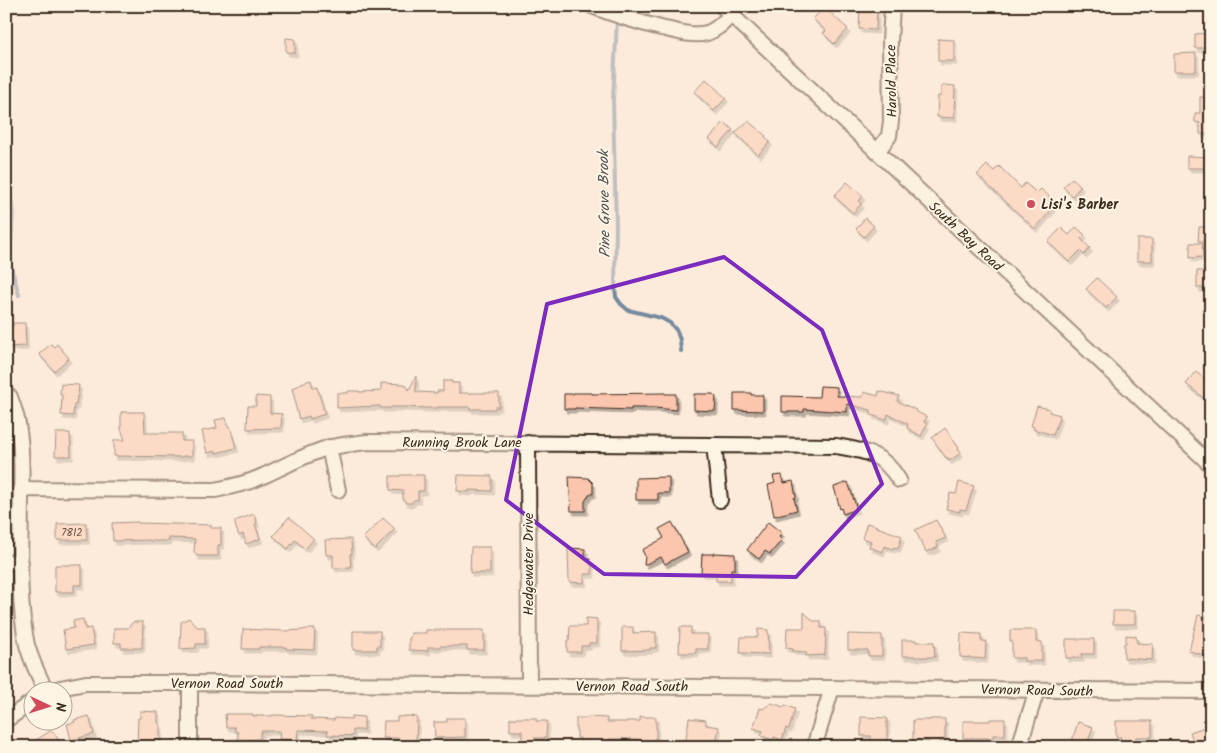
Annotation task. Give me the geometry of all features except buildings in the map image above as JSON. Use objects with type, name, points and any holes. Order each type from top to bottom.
[{"type":"street","points":[[592,6],[622,18],[694,35],[705,34],[715,30],[726,11]]},
{"type":"street","name":"Harold Place","points":[[877,152],[890,136],[892,121],[890,41],[892,6]]},
{"type":"street","name":"South Bay Road","points":[[726,11],[1211,465]]},
{"type":"street","points":[[6,396],[10,397],[20,430],[22,472],[22,616],[28,646],[41,680]]},
{"type":"street","name":"Running Brook Lane","points":[[22,489],[215,490],[237,486],[290,462],[329,448],[367,442],[836,446],[862,450],[882,460],[894,471],[899,480]]},
{"type":"street","name":"Hedgewater Drive","points":[[528,443],[529,686]]},
{"type":"street","points":[[714,444],[720,500]]},
{"type":"street","points":[[329,448],[338,490]]},
{"type":"street","points":[[6,562],[21,563]]},
{"type":"street","name":"Vernon Road South","points":[[72,686],[86,683],[190,683],[1211,691]]},
{"type":"street","points":[[190,683],[190,747]]},
{"type":"street","points":[[814,747],[832,688]]},
{"type":"street","points":[[1019,747],[1037,690]]},
{"type":"street","points":[[6,720],[22,709]]},
{"type":"highlighted area","points":[[724,257],[822,330],[882,484],[796,577],[604,574],[506,500],[547,304]]},
{"type":"waterway","name":"Pine Grove Brook","points":[[617,19],[613,100],[616,297],[628,310],[661,318],[670,323],[677,331],[681,351]]},
{"type":"waterway","points":[[6,182],[13,211],[10,259],[19,295]]},
{"type":"place","name":"Lisi's Barber","points":[[1031,204]]}]
